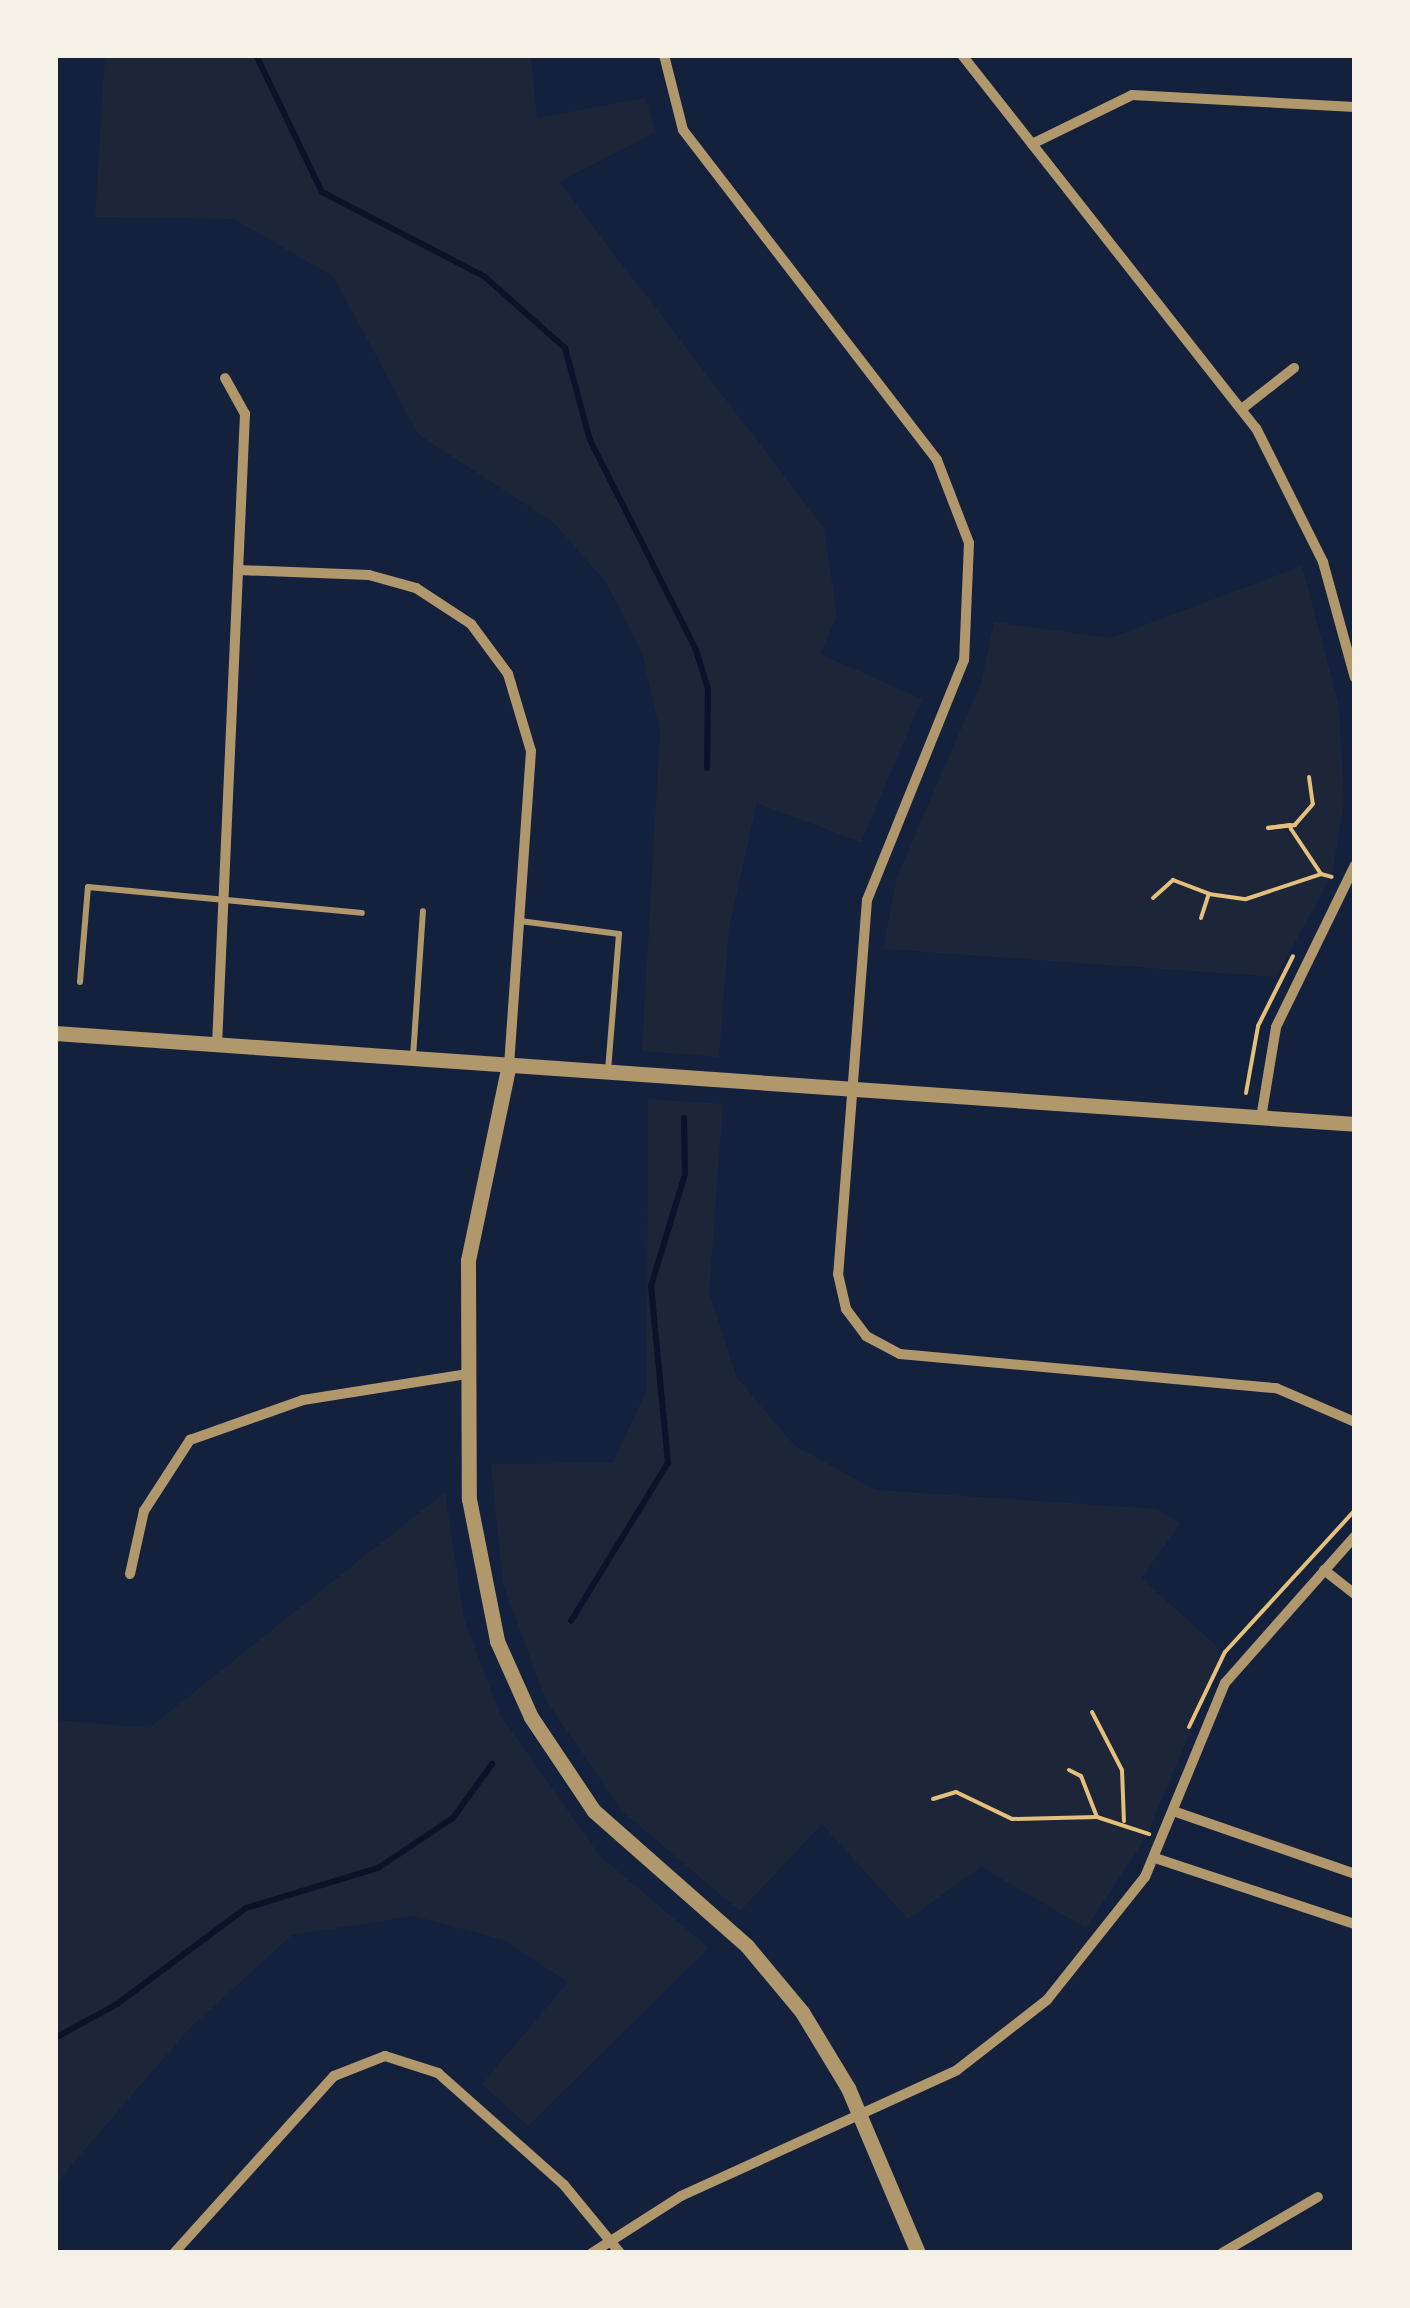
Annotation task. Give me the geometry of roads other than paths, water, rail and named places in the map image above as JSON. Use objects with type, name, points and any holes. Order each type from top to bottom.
[{"type":"street","points":[[664,55],[682,130],[937,460],[969,543],[964,660],[867,900],[838,1274],[857,1326],[913,1357],[1276,1388],[1355,1422]]},
{"type":"street","points":[[962,55],[1243,408],[1302,511],[1350,625],[1355,678]]},
{"type":"street","points":[[1032,144],[1132,95],[1355,107]]},
{"type":"street","points":[[1243,408],[1294,368]]},
{"type":"street","points":[[216,1045],[245,414],[225,378]]},
{"type":"street","points":[[238,570],[393,580],[455,610],[483,637],[518,696],[530,738],[508,1064],[469,1236],[468,1374],[478,1568],[530,1717],[615,1835],[782,1983],[861,2118],[918,2253]]},
{"type":"street","points":[[1261,1118],[1276,1027],[1355,865]]},
{"type":"street","points":[[55,1034],[1355,1124]]},
{"type":"street","points":[[130,1574],[144,1510],[190,1440],[303,1400],[468,1374]]},
{"type":"street","points":[[592,2253],[681,2196],[861,2118],[957,2070],[1047,2000],[1155,1858],[1225,1683],[1355,1536]]},
{"type":"street","points":[[1324,1570],[1355,1594]]},
{"type":"street","points":[[1176,1812],[1355,1874]]},
{"type":"street","points":[[1155,1858],[1355,1924]]},
{"type":"street","points":[[174,2253],[334,2076],[374,2058],[406,2058],[438,2073],[564,2185],[620,2253]]},
{"type":"street","points":[[1222,2253],[1318,2197]]},
{"type":"lane","points":[[80,982],[88,887],[362,913]]},
{"type":"lane","points":[[412,1058],[423,911]]},
{"type":"lane","points":[[520,921],[620,934],[608,1071]]},
{"type":"waterway","points":[[256,55],[322,192],[485,277],[565,348],[590,440],[696,650],[708,689],[707,768]]},
{"type":"waterway","points":[[571,1621],[668,1463],[651,1286],[685,1174],[684,1118]]},
{"type":"waterway","points":[[55,2038],[117,2004],[246,1908],[378,1868],[453,1818],[492,1764]]}]
